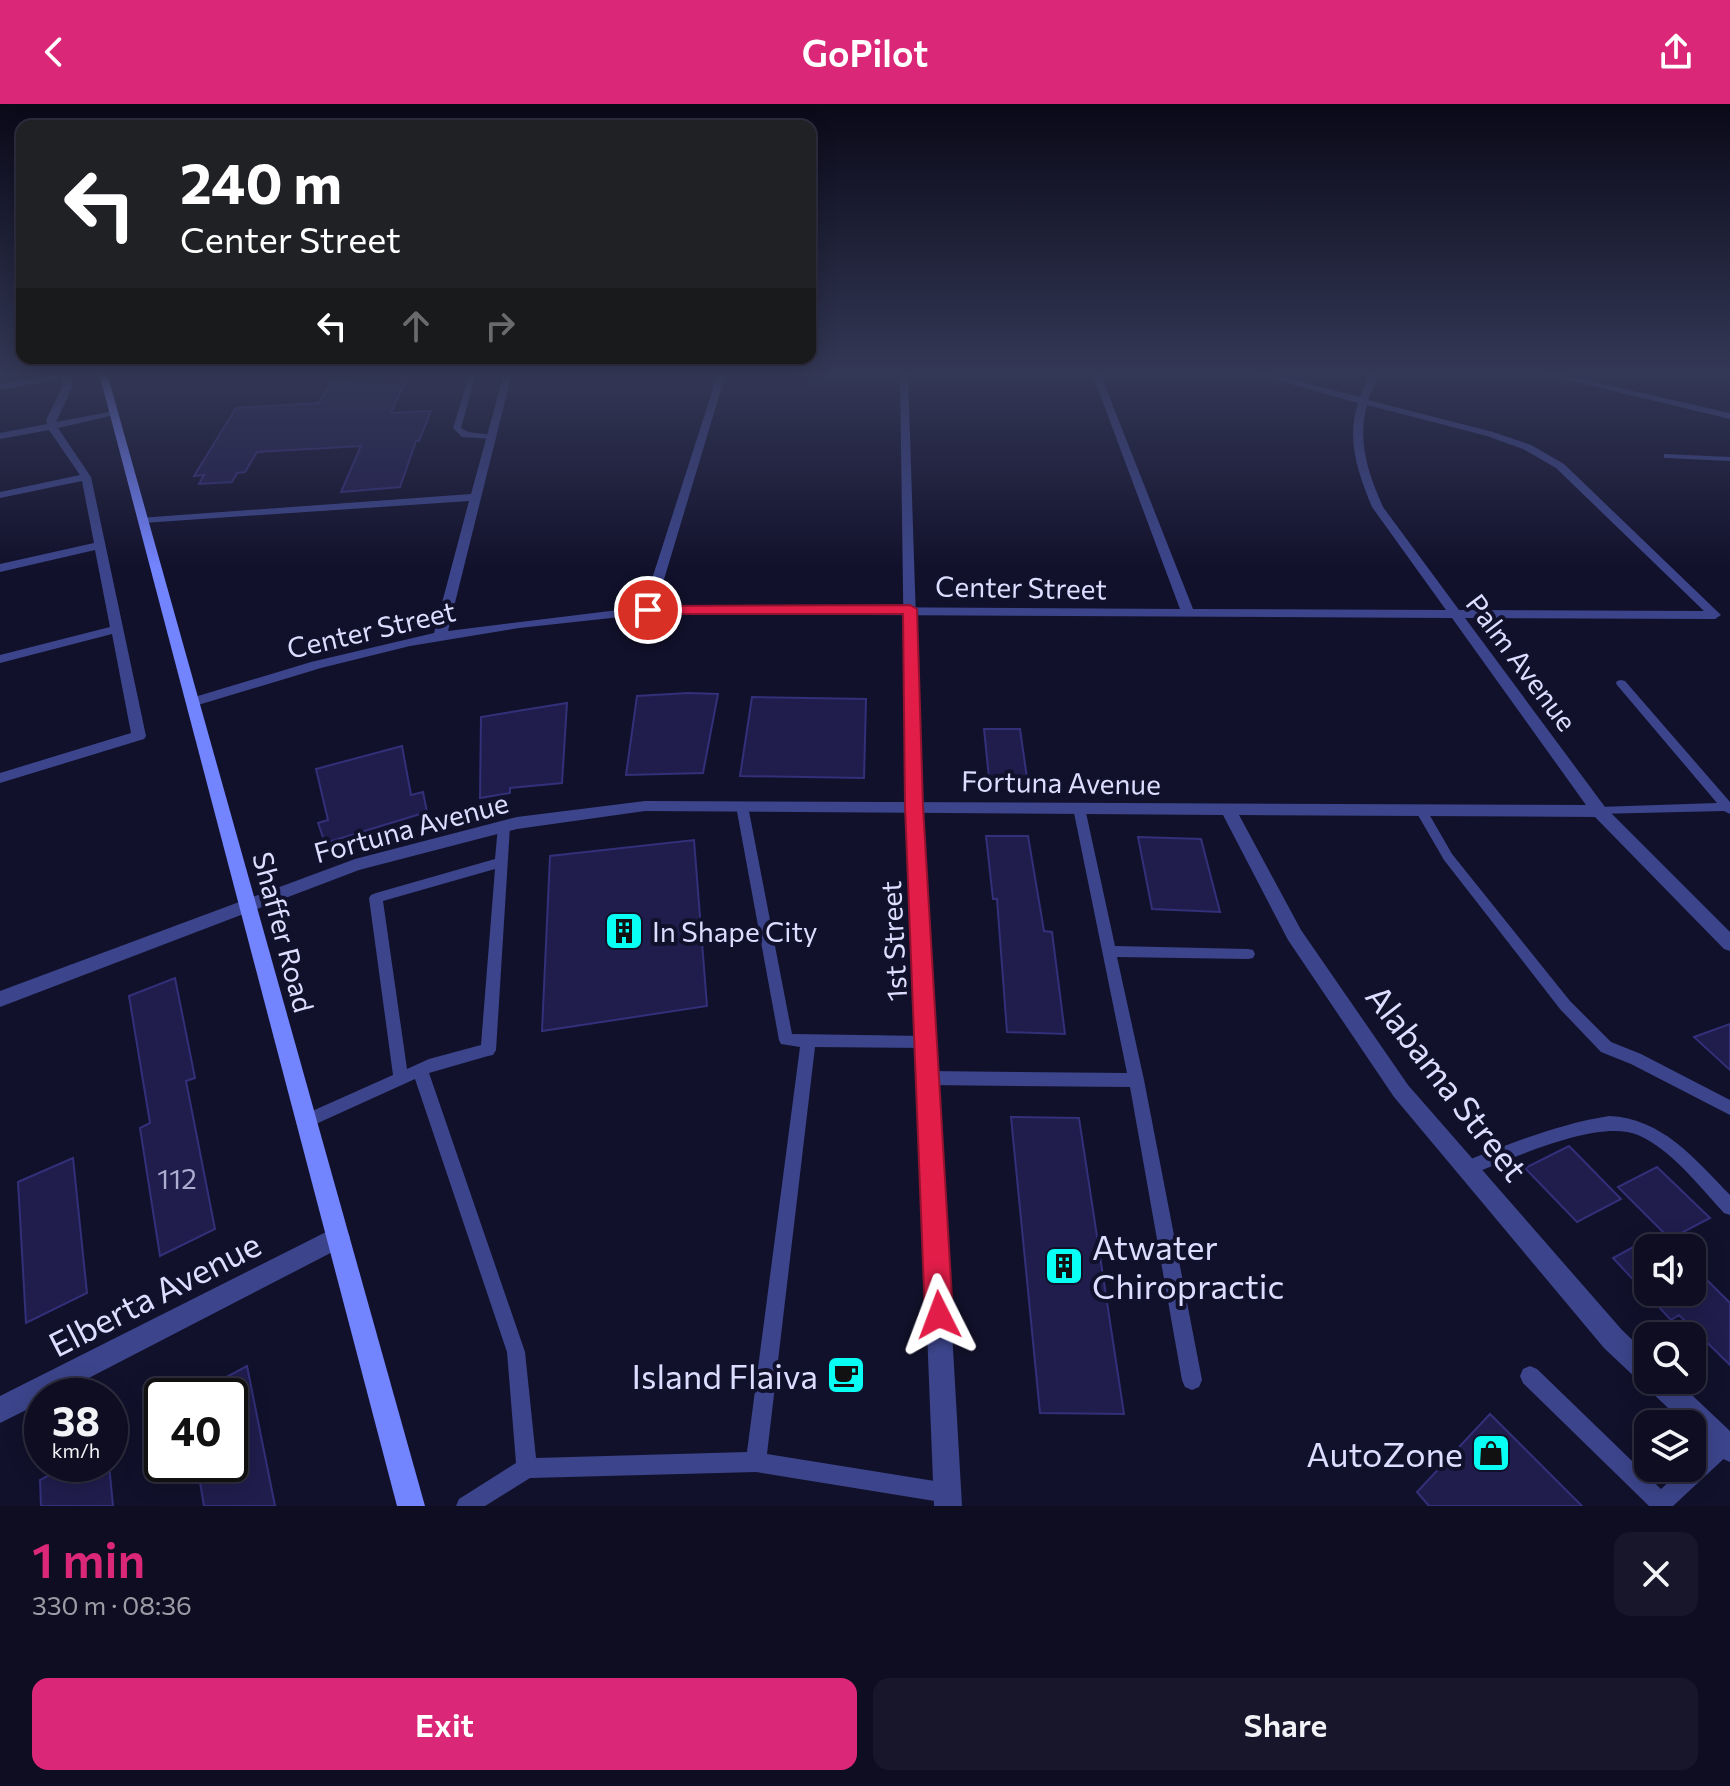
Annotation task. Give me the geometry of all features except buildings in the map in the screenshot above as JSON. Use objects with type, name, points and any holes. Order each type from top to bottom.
[{"type":"main road","name":"Shaffer Road","points":[[121,438],[411,1506]]},
{"type":"street","points":[[0,778],[139,736],[86,477],[81,462],[58,438]]},
{"type":"street","points":[[440,636],[491,438]]},
{"type":"street","points":[[648,610],[702,438]]},
{"type":"street","name":"1st Street","points":[[906,438],[914,806],[948,1500]]},
{"type":"street","points":[[1121,438],[1188,613]]},
{"type":"street","name":"Palm Avenue","points":[[1358,438],[1363,475],[1378,507],[1453,614],[1599,811],[1730,944]]},
{"type":"street","name":"Center Street","points":[[193,702],[264,678],[440,636],[648,610],[1715,615],[1560,466],[1527,447],[1503,438]]},
{"type":"street","points":[[0,495],[86,477]]},
{"type":"street","points":[[143,520],[476,497]]},
{"type":"street","points":[[0,568],[100,545]]},
{"type":"street","points":[[0,659],[117,629]]},
{"type":"street","name":"Fortuna Avenue","points":[[0,999],[355,865],[504,826],[645,806],[1599,811]]},
{"type":"street","name":"Alabama Street","points":[[1229,810],[1294,935],[1401,1091],[1613,1339],[1634,1359]]},
{"type":"street","name":"Elberta Avenue","points":[[0,1410],[338,1237]]},
{"type":"street","points":[[1672,1394],[1727,1447]]},
{"type":"lane","points":[[1667,456],[1730,459]]},
{"type":"lane","points":[[1621,683],[1728,809]]},
{"type":"lane","points":[[742,806],[786,1040],[926,1042]]},
{"type":"lane","points":[[1079,808],[1136,1080],[1192,1380]]},
{"type":"lane","points":[[1599,811],[1728,809]]},
{"type":"lane","points":[[1421,810],[1448,857],[1565,1005],[1606,1047],[1636,1059],[1730,1108]]},
{"type":"lane","points":[[307,1121],[420,1070],[488,1050],[504,826]]},
{"type":"lane","points":[[401,1079],[376,898],[502,862]]},
{"type":"lane","points":[[1110,951],[1248,954]]},
{"type":"lane","points":[[756,1462],[808,1040]]},
{"type":"lane","points":[[420,1070],[516,1352],[527,1468]]},
{"type":"lane","points":[[927,1078],[1136,1080]]},
{"type":"lane","points":[[1467,1168],[1586,1127],[1627,1124],[1671,1148],[1730,1207]]},
{"type":"lane","points":[[1530,1376],[1663,1504],[1727,1447]]},
{"type":"lane","points":[[466,1506],[527,1468],[756,1462],[948,1500]]},
{"type":"place","name":"In Shape City","points":[[624,931]]},
{"type":"place","name":"Atwater Chiropractic","points":[[1064,1266]]},
{"type":"place","name":"Island Flaiva","points":[[846,1375]]},
{"type":"place","name":"AutoZone","points":[[1491,1453]]},
{"type":"route","points":[[648,610],[910,609],[914,806],[939,1315]]}]
